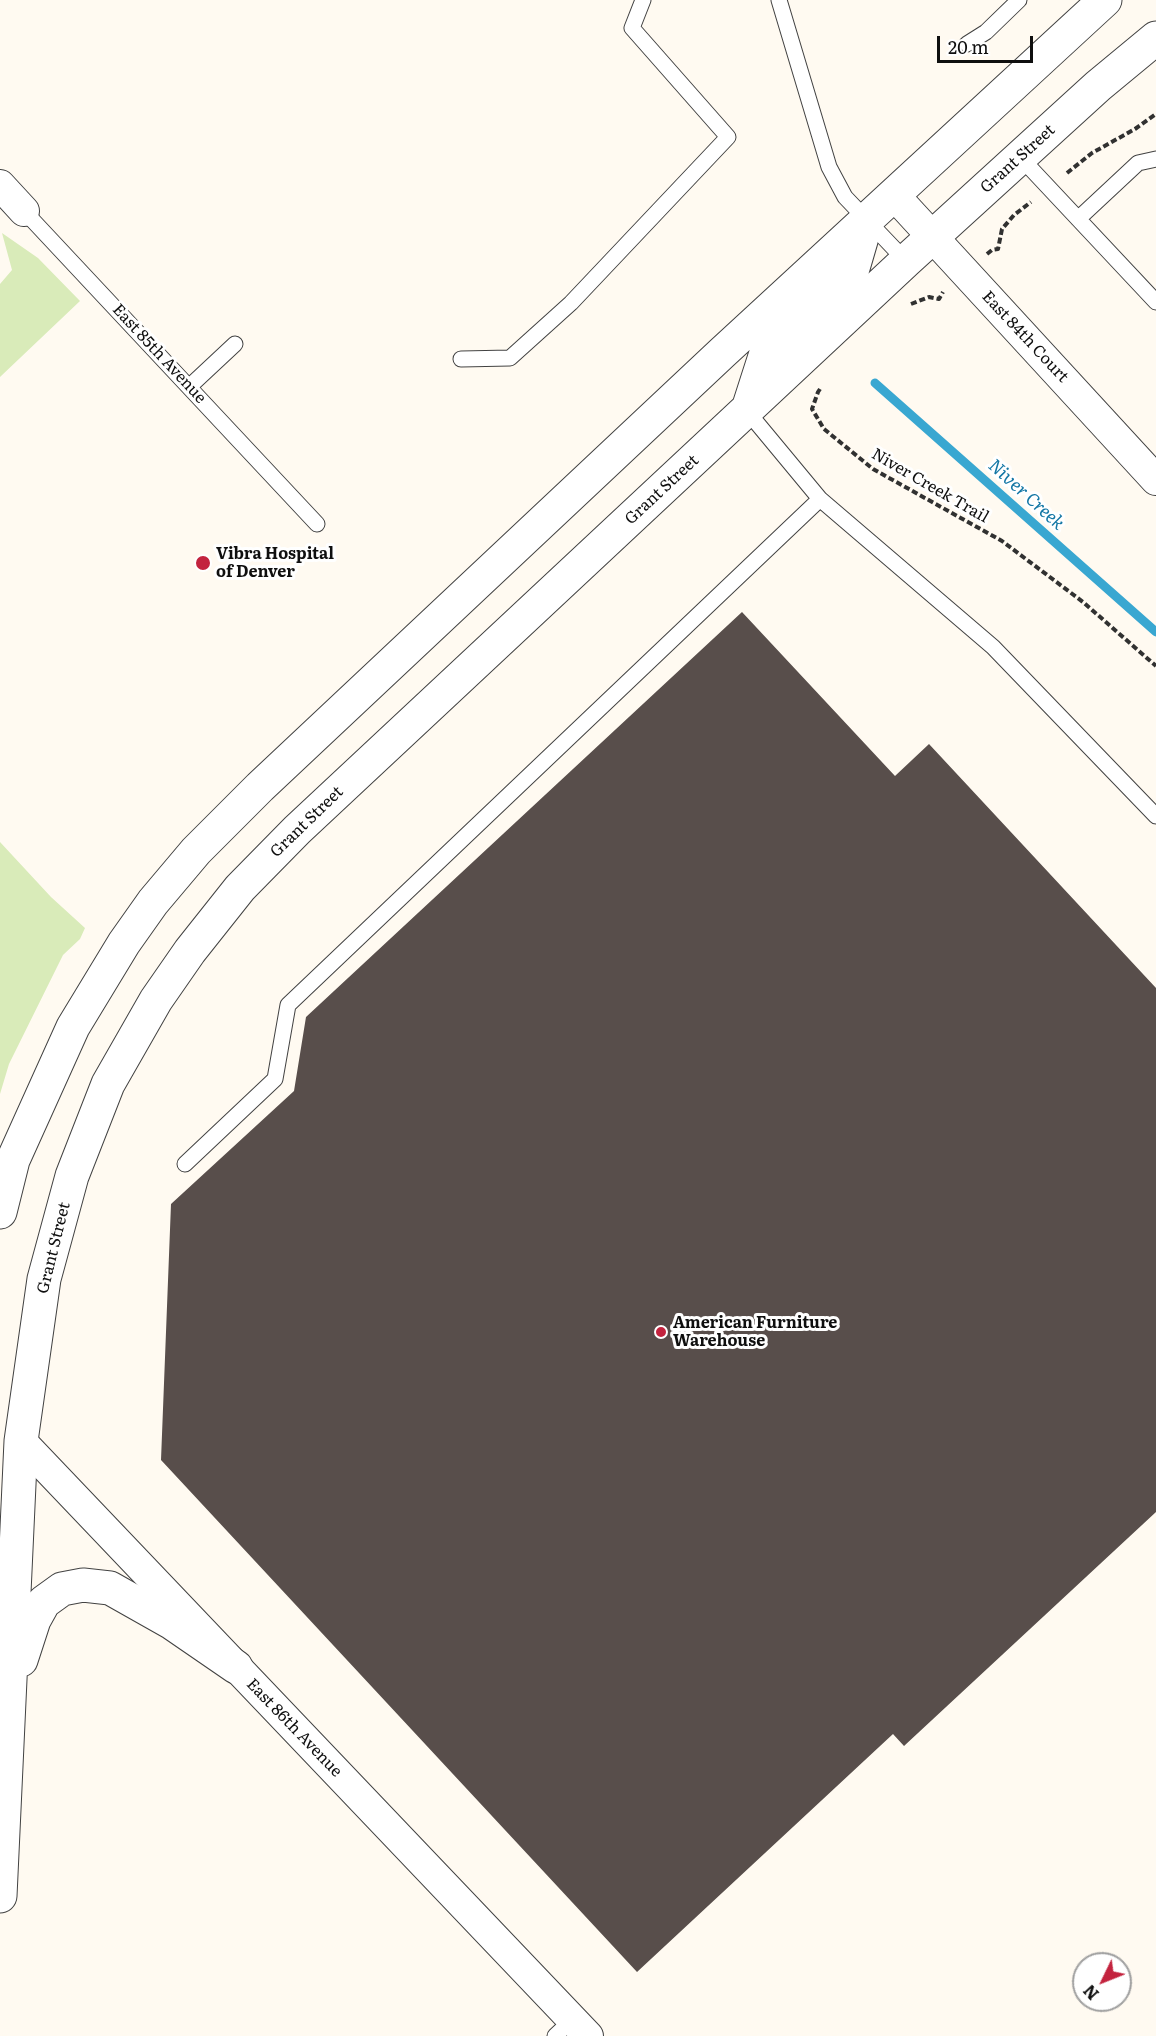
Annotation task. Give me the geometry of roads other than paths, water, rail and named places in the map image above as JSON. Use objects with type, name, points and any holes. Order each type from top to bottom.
[{"type":"street","points":[[1,1208],[13,1160],[74,1027],[124,943],[153,902],[196,851],[260,787],[1105,0]]},
{"type":"street","name":"Grant Street","points":[[0,1896],[9,1702],[10,1431],[44,1279],[72,1176],[108,1083],[156,1000],[190,951],[240,888],[297,830],[932,236],[1098,86],[1156,38]]},
{"type":"street","name":"East 85th Avenue","points":[[0,185],[24,212]]},
{"type":"street","name":"East 84th Court","points":[[894,195],[1156,480]]},
{"type":"street","points":[[747,411],[766,353],[853,268],[867,220]]},
{"type":"street","name":"East 86th Avenue","points":[[10,1431],[236,1667],[572,2030]]},
{"type":"street","points":[[9,1702],[34,1620],[44,1602],[62,1588],[83,1585],[110,1588],[172,1623],[236,1667]]},
{"type":"lane","points":[[462,359],[510,358],[572,303],[728,136],[632,28],[643,0]]},
{"type":"lane","points":[[779,0],[829,167],[845,197],[906,261]]},
{"type":"lane","points":[[967,44],[986,32],[1019,0]]},
{"type":"lane","points":[[1020,157],[1156,302]]},
{"type":"lane","points":[[1078,219],[1138,163],[1156,159]]},
{"type":"lane","name":"East 85th Avenue","points":[[24,212],[317,524]]},
{"type":"lane","points":[[189,387],[235,344]]},
{"type":"lane","points":[[747,411],[820,499],[993,647],[1156,816]]},
{"type":"lane","points":[[185,1164],[275,1079],[288,1005],[820,499]]},
{"type":"waterway","name":"Niver Creek","points":[[875,383],[1156,632]]},
{"type":"place","name":"Vibra Hospital of Denver","points":[[203,563]]},
{"type":"place","name":"American Furniture Warehouse","points":[[661,1332]]}]
